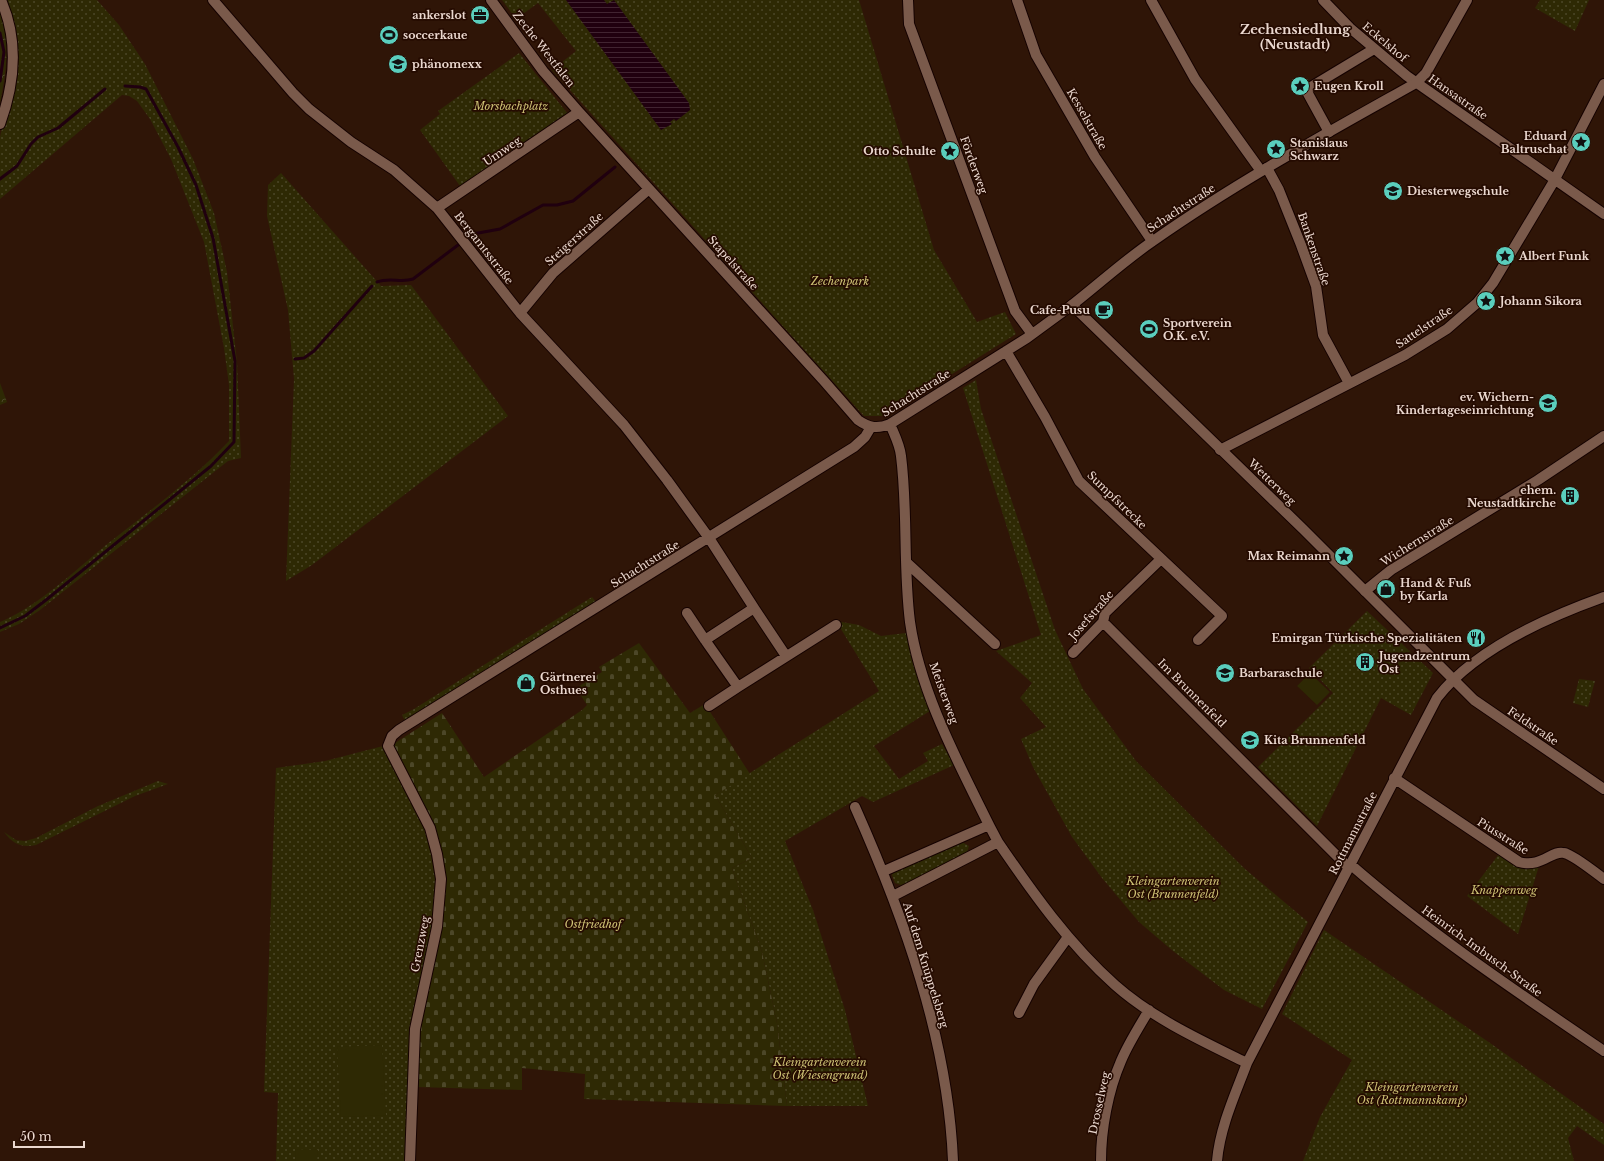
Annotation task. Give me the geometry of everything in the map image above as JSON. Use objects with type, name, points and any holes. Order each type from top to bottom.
[{"type":"street","points":[[0,124],[11,87],[14,48],[9,22],[1,0]]},
{"type":"street","name":"Bergamtsstraße","points":[[213,0],[292,93],[309,109],[351,142],[394,170],[437,208],[520,313],[624,425],[667,480],[709,538],[786,656]]},
{"type":"street","name":"Zeche Westfalen","points":[[491,0],[543,71],[579,112]]},
{"type":"street","name":"Förderweg","points":[[908,0],[909,24],[1015,311],[1032,334]]},
{"type":"street","name":"Kesselstraße","points":[[1017,0],[1036,55],[1095,157],[1152,242]]},
{"type":"street","name":"Bankenstraße","points":[[1151,0],[1195,79],[1279,190],[1316,286],[1323,335],[1349,383]]},
{"type":"street","name":"Eckelshof","points":[[1323,0],[1350,28],[1416,83]]},
{"type":"street","points":[[1416,83],[1426,73],[1467,0]]},
{"type":"street","points":[[1329,132],[1306,90],[1374,49]]},
{"type":"street","name":"Schachtstraße","points":[[388,743],[392,736],[399,730],[854,447],[864,438],[870,427],[883,427],[890,424],[1032,334],[1072,305],[1152,242],[1264,170],[1416,83]]},
{"type":"street","name":"Hansastraße","points":[[1416,83],[1554,181],[1604,214]]},
{"type":"street","name":"Sattelstraße","points":[[1220,450],[1417,348],[1447,329],[1477,303],[1493,282],[1554,181],[1604,84]]},
{"type":"street","name":"Umweg","points":[[437,208],[579,112]]},
{"type":"street","name":"Stapelstraße","points":[[579,112],[858,420],[870,427]]},
{"type":"street","name":"Steigerstraße","points":[[520,313],[553,273],[649,189]]},
{"type":"street","name":"Wetterweg","points":[[1072,305],[1365,591],[1452,679]]},
{"type":"street","name":"Sumpfstrecke","points":[[1006,351],[1045,417],[1079,481],[1160,560],[1222,616],[1198,640]]},
{"type":"street","name":"Meisterweg","points":[[890,424],[901,454],[910,621],[923,676],[953,750],[998,842],[1030,888],[1068,937],[1115,985],[1149,1010],[1209,1044],[1248,1063]]},
{"type":"street","name":"Wichernstraße","points":[[1365,591],[1392,570],[1538,480],[1604,436]]},
{"type":"street","name":"Josefstraße","points":[[1073,653],[1103,622],[1106,613],[1160,560]]},
{"type":"street","points":[[906,562],[995,644]]},
{"type":"street","name":"Rottmannstraße","points":[[1217,1161],[1218,1148],[1225,1122],[1248,1063],[1394,778],[1437,698],[1452,679],[1536,624],[1604,597]]},
{"type":"street","points":[[705,640],[754,608]]},
{"type":"street","points":[[687,613],[738,687]]},
{"type":"street","name":"Im Brunnenfeld","points":[[1103,622],[1349,866]]},
{"type":"street","points":[[709,706],[836,625]]},
{"type":"street","name":"Feldstraße","points":[[1452,679],[1474,700],[1604,789]]},
{"type":"street","name":"Grenzweg","points":[[388,743],[389,750],[430,828],[437,854],[441,879],[437,927],[415,1028],[410,1161]]},
{"type":"street","name":"Piusstraße","points":[[1394,778],[1519,862],[1537,864],[1557,853],[1565,853],[1604,879]]},
{"type":"street","name":"Auf dem Knüppelsberg","points":[[855,807],[884,871],[921,981],[936,1040],[948,1107],[953,1161]]},
{"type":"street","points":[[884,871],[989,825]]},
{"type":"street","points":[[892,896],[998,842]]},
{"type":"street","name":"Heinrich-Imbusch-Straße","points":[[1349,866],[1401,908],[1503,982],[1604,1051]]},
{"type":"street","points":[[1019,1013],[1034,984],[1068,937]]},
{"type":"street","name":"Drosselweg","points":[[1102,1161],[1104,1123],[1120,1062],[1149,1010]]},
{"type":"green space","points":[[6,0],[97,0],[119,25],[145,64],[193,159],[214,213],[227,272],[237,362],[241,458],[228,461],[40,610],[19,624],[0,632],[0,622],[29,607],[56,587],[185,482],[229,441],[229,385],[224,348],[204,242],[171,159],[150,119],[137,101],[129,96],[122,95],[0,199],[0,137],[2,127],[13,99],[18,74],[18,49],[14,25]]},
{"type":"green space","name":"Zechenpark","points":[[502,0],[859,0],[934,250],[977,322],[1005,312],[1016,334],[885,416],[864,416],[552,70],[576,51],[538,3],[516,19]]},
{"type":"green space","points":[[1540,0],[1589,0],[1575,31],[1535,8]]},
{"type":"green space","points":[[0,12],[5,34],[6,69],[0,103]]},
{"type":"green space","name":"Morsbachplatz","points":[[519,53],[568,114],[460,186],[420,130],[440,114],[438,111]]},
{"type":"green space","points":[[281,173],[381,286],[411,285],[508,416],[312,565],[286,581],[294,379],[288,310],[267,216],[268,185]]},
{"type":"green space","name":"Kleingartenverein Ost (Brunnenfeld)","points":[[976,380],[981,409],[1055,630],[1083,689],[1136,761],[1245,869],[1308,922],[1262,1009],[1224,990],[1173,951],[1139,922],[1102,878],[1072,837],[1033,767],[1021,739],[1046,727],[1020,698],[1032,683],[996,651],[1041,635],[963,388]]},
{"type":"green space","points":[[0,383],[7,402],[0,405]]},
{"type":"green space","points":[[592,597],[596,602],[405,721],[402,715],[414,709]]},
{"type":"green space","points":[[1367,611],[1433,673],[1411,715],[1381,698],[1317,826],[1258,767],[1333,693],[1309,668]]},
{"type":"green space","name":"Kleingartenverein Ost (Wiesengrund)","points":[[836,621],[859,625],[881,636],[906,633],[930,711],[874,746],[899,779],[928,761],[923,753],[942,744],[954,765],[873,802],[862,796],[785,841],[813,910],[845,1010],[868,1106],[787,1106],[777,1023],[762,952],[732,868],[752,858],[715,795],[879,691]]},
{"type":"green space","name":"Ostfriedhof","points":[[639,643],[690,713],[705,704],[750,774],[715,795],[752,858],[732,868],[762,952],[777,1023],[787,1106],[584,1099],[585,1074],[522,1068],[522,1090],[416,1087],[416,1051],[445,878],[393,748],[395,743],[442,713],[484,777],[582,710],[587,705],[576,688],[602,672],[599,667]]},
{"type":"green space","points":[[1310,673],[1330,692],[1317,705],[1297,686]]},
{"type":"green space","points":[[1579,679],[1595,681],[1588,707],[1573,703]]},
{"type":"green space","points":[[383,746],[420,814],[431,842],[437,879],[434,918],[426,959],[406,1161],[276,1161],[278,1093],[264,1092],[276,768],[325,761]]},
{"type":"green space","points":[[158,781],[168,784],[135,796],[36,845],[26,846],[18,844],[11,840],[4,832],[16,840],[25,841],[36,838],[98,806]]},
{"type":"green space","points":[[962,842],[969,846],[967,853],[905,884],[901,885],[895,883],[892,875],[893,872]]},
{"type":"green space","name":"Knappenweg","points":[[1499,854],[1539,866],[1518,934],[1467,896]]},
{"type":"green space","name":"Kleingartenverein Ost (Rottmannskamp)","points":[[1324,930],[1490,1043],[1604,1124],[1604,1145],[1577,1126],[1568,1138],[1574,1161],[1303,1161],[1320,1117],[1352,1060],[1282,1014]]},
{"type":"green space","points":[[382,1045],[386,1115],[341,1117],[337,1047]]},
{"type":"green space","points":[[296,1149],[318,1150],[317,1161],[295,1161]]},
{"type":"shaded area","points":[[566,0],[604,0],[607,4],[614,0],[689,103],[690,110],[676,121],[674,119],[670,122],[672,124],[661,130]]},
{"type":"waterway","points":[[0,33],[4,52],[0,81]]},
{"type":"waterway","points":[[0,628],[25,616],[46,600],[211,466],[234,442],[235,361],[213,238],[196,185],[178,147],[146,89],[125,86]]},
{"type":"waterway","points":[[0,179],[17,166],[31,144],[38,137],[58,128],[105,89]]},
{"type":"waterway","points":[[468,237],[473,234],[500,229],[543,205],[557,205],[573,201],[615,167]]},
{"type":"waterway","points":[[377,282],[386,280],[413,279],[458,245]]},
{"type":"waterway","points":[[295,359],[304,358],[314,351],[372,286]]},
{"type":"place","name":"ankerslot","points":[[480,15]]},
{"type":"place","name":"soccerkaue","points":[[389,35]]},
{"type":"place","name":"phänomexx","points":[[398,64]]},
{"type":"place","name":"Eugen Kroll","points":[[1300,86]]},
{"type":"place","name":"Eduard Baltruschat","points":[[1581,142]]},
{"type":"place","name":"Stanislaus Schwarz","points":[[1276,149]]},
{"type":"place","name":"Otto Schulte","points":[[950,151]]},
{"type":"place","name":"Diesterwegschule","points":[[1393,191]]},
{"type":"place","name":"Albert Funk","points":[[1505,256]]},
{"type":"place","name":"Johann Sikora","points":[[1486,301]]},
{"type":"place","name":"Cafe-Pusu","points":[[1104,310]]},
{"type":"place","name":"Sportverein O.K. e.V.","points":[[1149,329]]},
{"type":"place","name":"ev. Wichern- Kindertageseinrichtung","points":[[1548,403]]},
{"type":"place","name":"ehem. Neustadtkirche","points":[[1570,496]]},
{"type":"place","name":"Max Reimann","points":[[1344,556]]},
{"type":"place","name":"Hand & Fuß by Karla","points":[[1386,589]]},
{"type":"place","name":"Emirgan Türkische Spezialitäten","points":[[1476,638]]},
{"type":"place","name":"Jugendzentrum Ost","points":[[1365,662]]},
{"type":"place","name":"Barbaraschule","points":[[1225,673]]},
{"type":"place","name":"Gärtnerei Osthues","points":[[526,683]]},
{"type":"place","name":"Kita Brunnenfeld","points":[[1250,740]]},
{"type":"district","name":"Zechensiedlung (Neustadt)","points":[[1295,36]]}]
